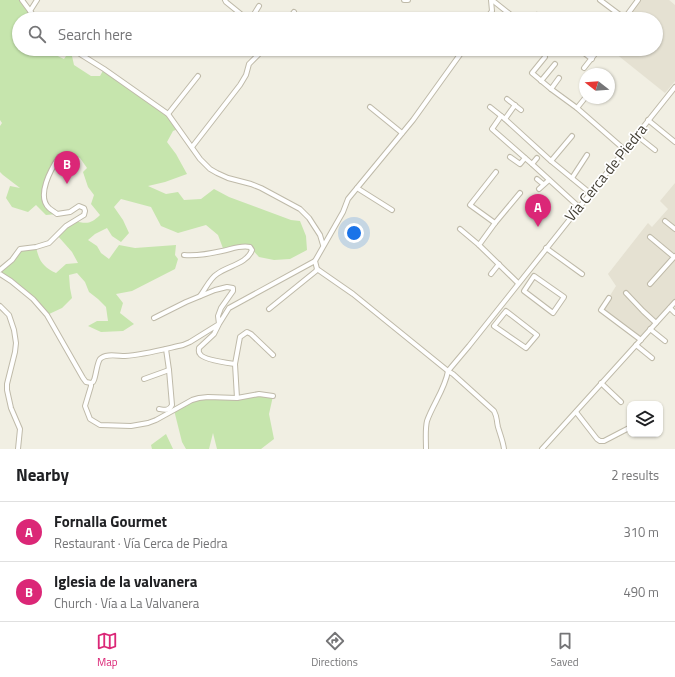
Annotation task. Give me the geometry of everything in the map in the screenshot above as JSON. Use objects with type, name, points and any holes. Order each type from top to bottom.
[{"type":"street","points":[[22,0],[30,11],[38,0]]},
{"type":"street","points":[[225,0],[238,12]]},
{"type":"street","points":[[491,12],[492,0]]},
{"type":"street","points":[[492,0],[507,12]]},
{"type":"street","points":[[600,0],[615,12]]},
{"type":"street","points":[[629,12],[638,0]]},
{"type":"street","points":[[255,12],[259,6]]},
{"type":"street","points":[[83,56],[168,114],[200,159],[217,173],[261,188],[300,208],[320,235],[323,245]]},
{"type":"street","points":[[192,147],[246,75],[249,64],[257,56]]},
{"type":"street","points":[[235,364],[212,360],[200,356],[199,348],[214,334],[229,308],[314,261],[343,212],[348,199],[413,120],[459,56]]},
{"type":"street","points":[[588,56],[592,59]]},
{"type":"street","points":[[584,68],[594,56]]},
{"type":"street","points":[[545,57],[532,72],[541,81],[577,108],[625,150]]},
{"type":"street","points":[[541,81],[554,64]]},
{"type":"street","points":[[168,114],[198,76]]},
{"type":"street","points":[[551,89],[559,78]]},
{"type":"street","name":"Vía Cerca de Piedra","points":[[448,371],[675,87]]},
{"type":"street","points":[[507,99],[521,110]]},
{"type":"street","points":[[577,108],[580,104]]},
{"type":"street","points":[[515,105],[492,129],[579,207]]},
{"type":"street","points":[[370,107],[402,133]]},
{"type":"street","points":[[490,107],[590,193]]},
{"type":"street","points":[[648,120],[675,142]]},
{"type":"street","points":[[636,135],[655,150]]},
{"type":"street","points":[[551,161],[572,136]]},
{"type":"street","points":[[572,178],[587,155]]},
{"type":"street","points":[[0,270],[12,260],[20,249],[50,243],[66,226],[84,216],[84,208],[79,206],[70,212],[57,214],[48,207],[44,199],[44,190],[51,169],[59,157]]},
{"type":"street","points":[[510,157],[520,164],[525,158]]},
{"type":"street","points":[[532,164],[537,158]]},
{"type":"street","points":[[495,223],[470,205],[496,172]]},
{"type":"street","points":[[537,179],[543,184]]},
{"type":"street","points":[[539,189],[549,180]]},
{"type":"street","points":[[357,188],[392,210]]},
{"type":"street","points":[[479,245],[520,193]]},
{"type":"street","points":[[665,221],[675,229]]},
{"type":"street","points":[[460,229],[479,245],[518,283]]},
{"type":"street","points":[[320,235],[328,238]]},
{"type":"street","points":[[650,237],[674,257],[650,284]]},
{"type":"street","points":[[184,255],[203,255],[236,247],[250,247],[252,250],[251,254],[242,262],[215,275],[199,297]]},
{"type":"street","points":[[546,248],[582,274]]},
{"type":"street","points":[[314,261],[317,269],[353,294],[453,374],[494,411],[498,417],[498,426],[504,449]]},
{"type":"street","points":[[491,274],[499,264]]},
{"type":"street","points":[[270,309],[317,269]]},
{"type":"street","points":[[0,274],[33,299],[47,315],[83,378],[86,382],[91,383]]},
{"type":"street","points":[[525,275],[532,280]]},
{"type":"street","points":[[534,276],[564,297],[553,313],[524,291],[532,280],[534,276]]},
{"type":"street","points":[[154,318],[215,290],[227,287],[233,288],[233,291],[221,308],[218,316],[219,324]]},
{"type":"street","points":[[626,293],[642,311],[656,323]]},
{"type":"street","points":[[609,298],[601,310],[642,340]]},
{"type":"street","points":[[542,449],[675,302]]},
{"type":"street","points":[[0,306],[8,315],[14,330],[16,343],[7,390],[11,408],[20,429],[18,449]]},
{"type":"street","points":[[670,308],[675,313]]},
{"type":"street","points":[[506,311],[537,335],[526,348],[494,326],[500,319],[506,311]]},
{"type":"street","points":[[493,314],[500,319]]},
{"type":"street","points":[[219,324],[183,345],[130,355],[103,357],[99,362],[94,380],[91,383],[86,406],[90,419],[100,424],[131,426],[156,420],[192,400],[199,398],[237,398],[258,394],[273,396]]},
{"type":"street","points":[[650,329],[665,341]]},
{"type":"street","points":[[237,398],[235,364],[240,337],[246,332],[251,334],[273,355]]},
{"type":"street","points":[[636,345],[652,358]]},
{"type":"street","points":[[159,409],[167,410],[170,409],[172,405],[166,349]]},
{"type":"street","points":[[144,379],[169,370]]},
{"type":"street","points":[[426,449],[427,421],[447,377],[448,371]]},
{"type":"street","points":[[601,383],[621,402]]},
{"type":"street","points":[[576,412],[600,442],[627,429]]},
{"type":"shaded area","points":[[641,0],[669,0],[675,5],[675,81],[665,93],[619,56],[663,56],[663,12],[632,12]]},
{"type":"shaded area","points":[[675,183],[675,300],[641,339],[601,310],[616,286],[608,274],[648,223],[652,227],[668,209],[660,201]]},
{"type":"green space","points":[[0,0],[22,0],[30,11],[12,12],[12,56],[58,56],[64,59],[66,56],[72,56],[74,65],[91,76],[100,76],[104,69],[168,114],[178,129],[173,131],[167,142],[176,154],[187,174],[148,186],[166,194],[178,192],[184,200],[201,199],[214,189],[229,197],[291,220],[300,221],[306,236],[307,250],[290,259],[274,260],[259,257],[250,247],[224,251],[218,235],[206,225],[178,233],[161,226],[151,207],[121,199],[114,207],[123,220],[129,233],[121,242],[112,236],[107,228],[95,234],[88,240],[97,246],[101,253],[109,259],[119,245],[135,248],[176,245],[175,255],[178,259],[175,269],[132,291],[116,294],[123,303],[120,313],[134,324],[123,331],[101,332],[88,326],[97,321],[108,321],[106,307],[89,292],[85,282],[77,273],[69,275],[72,298],[62,308],[47,315],[33,299],[0,274],[0,270],[20,249],[36,247],[42,263],[56,273],[66,264],[78,263],[72,252],[57,235],[74,221],[82,223],[88,222],[94,220],[100,215],[91,204],[94,195],[88,187],[83,172],[87,168],[80,158],[67,153],[59,157],[44,190],[48,207],[57,214],[46,215],[36,205],[28,212],[12,207],[6,198],[10,186],[20,188],[0,172],[0,126],[2,123],[0,120]]},
{"type":"green space","points":[[259,394],[273,396],[269,414],[274,439],[261,449],[217,449],[213,433],[209,449],[186,449],[182,442],[174,410],[192,400]]},
{"type":"green space","points":[[166,434],[173,449],[152,449],[151,445]]},
{"type":"place","name":"Iglesia de la valvanera","points":[[67,184]]},
{"type":"place","name":"Fornalla Gourmet","points":[[538,227]]}]
